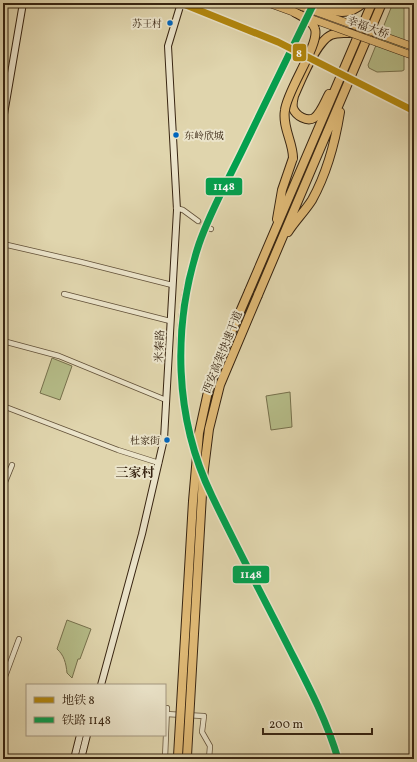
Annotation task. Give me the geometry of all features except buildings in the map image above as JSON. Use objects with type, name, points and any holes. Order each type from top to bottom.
[{"type":"highway","points":[[305,3],[328,10],[347,13],[354,10],[362,3]]},
{"type":"highway","name":"西安高架快速干道","points":[[183,757],[194,494],[199,433],[209,387],[220,358],[372,3]]},
{"type":"highway","name":"西安高架快速干道","points":[[183,757],[203,477],[208,429],[220,385],[382,3]]},
{"type":"highway","points":[[276,229],[282,190],[293,158],[285,126],[285,108],[310,50],[316,32],[315,28],[310,22],[294,12]]},
{"type":"highway","points":[[351,33],[331,35],[320,45],[294,96],[293,107],[296,113],[307,119],[312,119],[321,110],[352,50]]},
{"type":"highway","points":[[278,248],[311,201],[318,187],[332,152],[341,100]]},
{"type":"main road","name":"幸福大桥","points":[[268,3],[414,56]]},
{"type":"main road","name":"幸福大桥","points":[[292,3],[414,47]]},
{"type":"street","points":[[3,120],[23,3]]},
{"type":"street","name":"米秦路","points":[[101,684],[142,534],[164,439],[176,208],[168,46],[181,3]]},
{"type":"street","points":[[176,208],[183,210],[198,221]]},
{"type":"street","points":[[3,244],[81,262],[172,286]]},
{"type":"street","points":[[64,294],[170,321]]},
{"type":"street","points":[[3,341],[59,356],[166,400]]},
{"type":"street","points":[[3,406],[118,450],[159,463]]},
{"type":"street","points":[[3,487],[12,465]]},
{"type":"street","points":[[3,682],[19,638]]},
{"type":"street","points":[[166,711],[204,716],[202,732],[210,746],[209,759]]},
{"type":"street","points":[[74,759],[80,736]]},
{"type":"street","points":[[81,759],[87,736]]},
{"type":"street","points":[[164,736],[164,759]]},
{"type":"street","points":[[164,759],[165,736]]},
{"type":"green space","points":[[393,3],[401,3],[404,8],[404,70],[377,72],[369,68],[368,65]]},
{"type":"green space","points":[[52,358],[72,366],[60,400],[40,393]]},
{"type":"green space","points":[[290,392],[292,427],[271,430],[266,396]]},
{"type":"green space","points":[[67,620],[91,629],[80,659],[78,659],[72,678],[67,673],[64,660],[57,649]]},
{"type":"tunnel","points":[[198,221],[209,228]]},
{"type":"railway","points":[[311,3],[209,214],[195,248],[186,282],[180,317],[178,351],[179,386],[193,455],[205,489],[316,707],[327,731],[336,759]]},
{"type":"metro line","name":"8","points":[[181,3],[278,42],[414,111]]},
{"type":"rail line","name":"1148","points":[[314,3],[208,220],[199,244],[190,275],[184,307],[181,339],[181,372],[184,404],[190,435],[199,466],[221,515],[317,703],[338,759]]},
{"type":"place","name":"苏王村","points":[[170,23]]},
{"type":"place","name":"东岭欣城","points":[[176,135]]},
{"type":"place","name":"杜家街","points":[[167,440]]},
{"type":"district","name":"三家村","points":[[135,472]]}]
